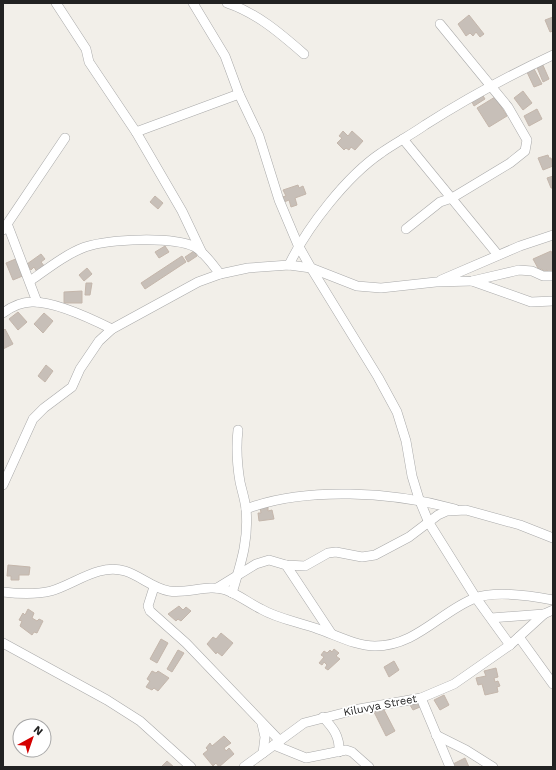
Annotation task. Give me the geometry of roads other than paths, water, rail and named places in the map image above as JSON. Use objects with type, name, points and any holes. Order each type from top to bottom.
[{"type":"street","points":[[56,3],[86,49],[89,62],[136,132],[182,211],[202,253]]},
{"type":"street","points":[[194,3],[226,56],[239,94],[259,136],[279,200],[298,245],[378,377],[397,412],[406,441],[412,476],[419,499],[429,523],[476,598],[510,645]]},
{"type":"street","points":[[227,3],[240,7],[267,24],[304,54]]},
{"type":"street","points":[[406,229],[440,202],[452,198],[510,163],[525,150],[527,140],[519,123],[440,24]]},
{"type":"street","points":[[289,265],[298,245],[331,202],[357,174],[380,153],[490,85],[553,55]]},
{"type":"street","points":[[136,132],[239,94]]},
{"type":"street","points":[[37,302],[30,281],[5,228],[65,138]]},
{"type":"street","points":[[403,139],[498,255]]},
{"type":"street","points":[[436,282],[498,255],[553,235]]},
{"type":"street","points":[[30,281],[85,247],[112,243],[166,240],[183,243],[196,248],[220,274]]},
{"type":"street","points":[[3,485],[33,418],[72,387],[89,354],[112,329],[198,282],[220,274],[248,268],[289,265],[311,268],[357,286],[381,288],[436,282],[472,281],[519,270],[532,271],[543,276],[553,276]]},
{"type":"street","points":[[472,281],[531,302],[553,301]]},
{"type":"street","points":[[3,313],[21,304],[37,302],[71,311],[112,329]]},
{"type":"street","points":[[232,593],[246,547],[246,509],[240,481],[236,450],[238,430]]},
{"type":"street","points":[[246,509],[292,496],[318,494],[419,499],[520,525],[553,538]]},
{"type":"street","points":[[218,588],[256,564],[269,560],[286,565],[305,566],[328,553],[336,552],[362,557],[375,556],[447,511],[457,509]]},
{"type":"street","points":[[286,565],[331,633]]},
{"type":"street","points":[[3,592],[32,594],[53,590],[103,570],[125,571],[154,587],[170,592],[218,588],[232,593],[278,617],[331,633],[359,644],[376,646],[395,643],[414,636],[476,598],[497,595],[519,595],[553,600]]},
{"type":"street","points":[[154,587],[148,606],[150,611],[186,643],[262,724],[277,743],[306,758],[346,750],[352,752],[369,767]]},
{"type":"street","name":"Kiluvya Street","points":[[244,767],[304,723],[359,708],[421,698],[454,684],[510,645],[544,614],[553,610]]},
{"type":"street","points":[[491,618],[544,614]]},
{"type":"street","points":[[519,637],[553,684]]},
{"type":"street","points":[[3,643],[107,700],[140,721],[191,767]]},
{"type":"street","points":[[421,698],[450,767]]},
{"type":"street","points":[[323,717],[337,733],[340,742],[339,752]]},
{"type":"street","points":[[262,724],[265,737],[263,753]]},
{"type":"street","points":[[436,735],[466,750],[493,767]]}]
